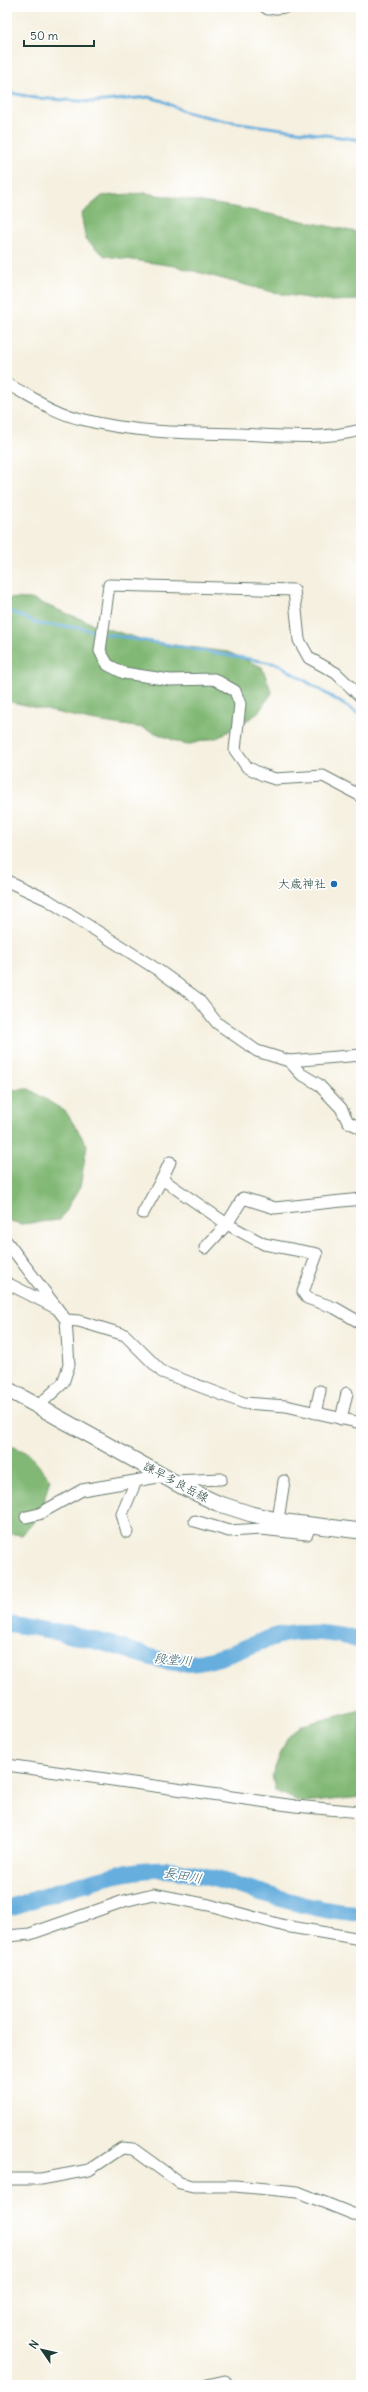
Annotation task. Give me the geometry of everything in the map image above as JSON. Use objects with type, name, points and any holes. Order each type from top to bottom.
[{"type":"main road","name":"諫早多良岳線","points":[[7,1389],[168,1479],[217,1503],[278,1520],[361,1531]]},
{"type":"street","points":[[265,7],[268,9],[286,7]]},
{"type":"street","points":[[7,384],[79,419],[110,426],[160,432],[304,436],[338,436],[361,430]]},
{"type":"street","points":[[361,697],[336,673],[309,658],[299,640],[294,590],[109,585],[100,651],[108,664],[124,674],[170,680],[214,679],[235,691],[240,704],[235,750],[247,767],[275,779],[323,776],[361,796]]},
{"type":"street","points":[[7,881],[48,900],[158,970],[198,999],[217,1023],[257,1051],[289,1061],[361,1055]]},
{"type":"street","points":[[289,1061],[300,1074],[318,1084],[341,1108],[348,1122],[361,1128]]},
{"type":"street","points":[[143,1213],[170,1162]]},
{"type":"street","points":[[162,1179],[227,1224],[264,1244],[317,1254],[302,1292],[307,1298],[335,1308],[361,1323]]},
{"type":"street","points":[[205,1248],[227,1224],[242,1198],[275,1208],[361,1199]]},
{"type":"street","points":[[7,1242],[66,1320],[69,1365],[63,1383],[38,1406]]},
{"type":"street","points":[[7,1283],[58,1310]]},
{"type":"street","points":[[66,1320],[79,1321],[125,1335],[162,1372],[244,1404],[286,1406],[361,1423]]},
{"type":"street","points":[[315,1413],[320,1391]]},
{"type":"street","points":[[341,1419],[347,1393]]},
{"type":"street","points":[[26,1517],[39,1514],[82,1490],[136,1481],[168,1479],[220,1479]]},
{"type":"street","points":[[127,1532],[122,1514],[136,1481]]},
{"type":"street","points":[[278,1520],[284,1481]]},
{"type":"street","points":[[195,1521],[230,1531],[261,1529],[307,1534],[310,1524]]},
{"type":"street","points":[[7,1765],[295,1806],[361,1812]]},
{"type":"street","points":[[7,1936],[30,1934],[124,1901],[153,1894],[209,1905],[286,1926],[361,1940]]},
{"type":"street","points":[[7,2179],[42,2179],[89,2170],[122,2148],[133,2149],[180,2182],[193,2186],[236,2186],[298,2192],[353,2214],[361,2215]]},
{"type":"street","points":[[207,2385],[225,2381],[228,2385]]},
{"type":"green space","points":[[145,193],[240,208],[361,233],[361,300],[327,301],[275,293],[175,266],[105,256],[86,240],[81,214],[102,196]]},
{"type":"green space","points":[[7,598],[31,599],[98,626],[150,642],[228,652],[262,667],[272,693],[257,714],[219,737],[186,745],[143,728],[90,720],[7,701]]},
{"type":"green space","points":[[29,1089],[66,1112],[87,1145],[80,1187],[60,1220],[21,1224],[7,1220],[7,1090]]},
{"type":"green space","points":[[7,1444],[28,1453],[50,1479],[40,1515],[22,1535],[7,1533]]},
{"type":"green space","points":[[361,1710],[361,1797],[303,1803],[275,1791],[272,1775],[287,1738],[303,1725]]},
{"type":"waterway","points":[[7,92],[35,98],[93,102],[149,97],[163,101],[185,112],[226,121],[361,140]]},
{"type":"waterway","points":[[7,610],[39,624],[82,628],[100,633]]},
{"type":"waterway","points":[[105,634],[278,664],[361,715]]},
{"type":"waterway","name":"段堂川","points":[[7,1623],[45,1629],[96,1641],[160,1660],[182,1663],[193,1663],[215,1659],[267,1639],[287,1634],[320,1632],[341,1635],[361,1641]]},
{"type":"waterway","name":"長田川","points":[[7,1908],[111,1876],[153,1869],[172,1870],[196,1874],[313,1907],[337,1912],[361,1914]]},
{"type":"place","name":"大歳神社","points":[[334,884]]}]
